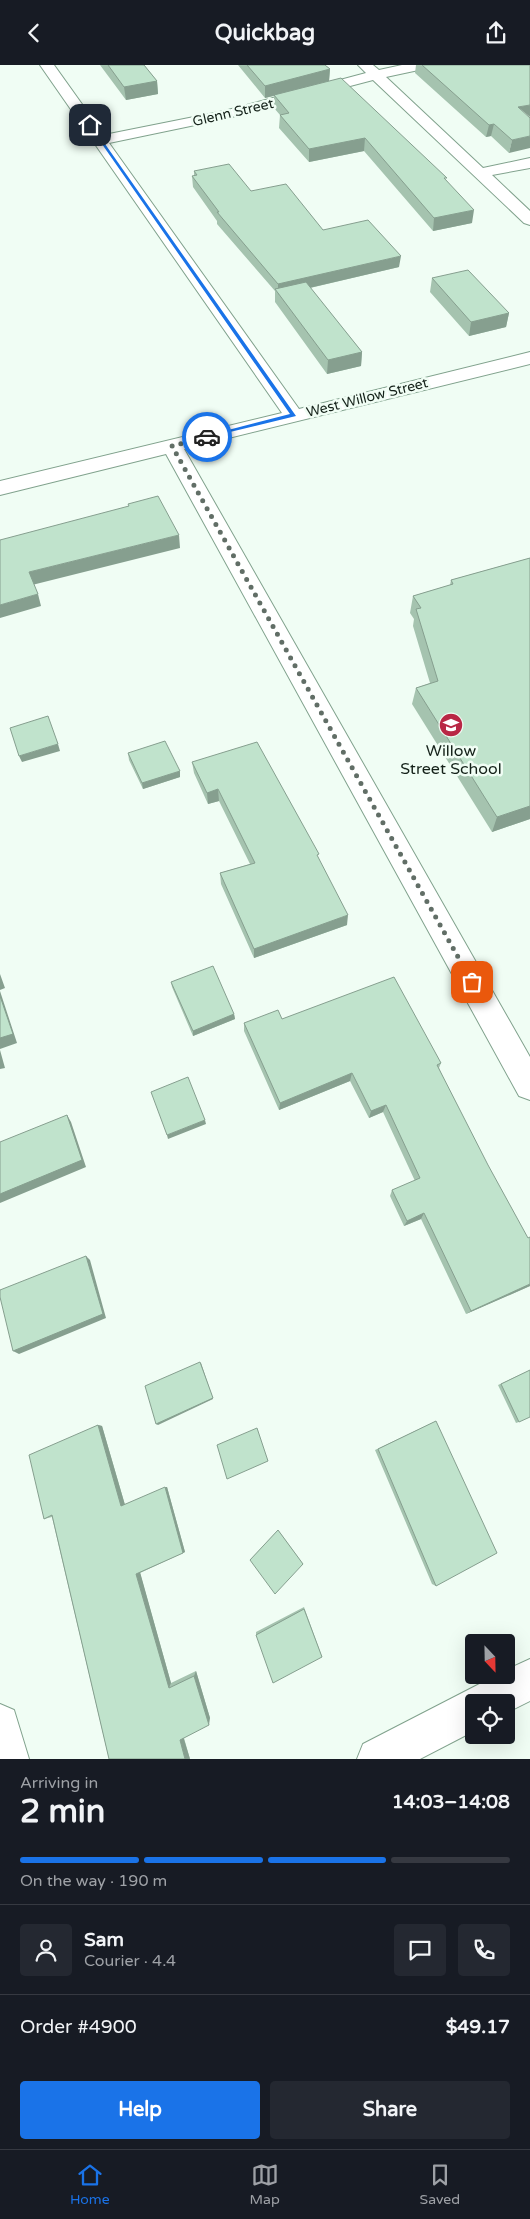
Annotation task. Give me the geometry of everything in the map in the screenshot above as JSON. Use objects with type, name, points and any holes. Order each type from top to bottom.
[{"type":"street","points":[[47,65],[294,415]]},
{"type":"street","name":"Glenn Street","points":[[100,141],[223,115],[347,83],[370,69],[424,65]]},
{"type":"street","points":[[370,69],[528,216]]},
{"type":"street","points":[[480,173],[530,163]]},
{"type":"street","name":"West Willow Street","points":[[0,488],[530,358]]},
{"type":"street","points":[[172,446],[530,1086]]},
{"type":"street","points":[[502,1694],[530,1679]]},
{"type":"street","points":[[378,1759],[465,1714]]},
{"type":"street","points":[[0,1724],[8,1759]]},
{"type":"building","points":[[108,65],[144,65],[157,81],[124,87]]},
{"type":"building","points":[[247,65],[325,65],[330,69],[265,86]]},
{"type":"building","points":[[422,65],[530,65],[530,105],[518,107],[530,118],[530,136],[512,140],[494,124],[489,125]]},
{"type":"building","points":[[341,78],[447,178],[444,178],[474,210],[434,218],[365,138],[309,149],[280,115],[289,113],[274,95]]},
{"type":"building","points":[[229,164],[251,191],[286,184],[323,230],[368,220],[401,256],[278,284],[217,212],[219,212],[192,176],[197,175],[194,171]]},
{"type":"building","points":[[468,270],[509,313],[471,322],[432,278]]},
{"type":"building","points":[[306,282],[362,352],[328,360],[275,289]]},
{"type":"building","points":[[158,496],[179,535],[29,572],[38,594],[0,605],[0,540],[129,506],[128,504]]},
{"type":"building","points":[[530,558],[530,806],[497,817],[416,688],[438,681],[416,609],[421,608],[413,596],[453,584],[451,580]]},
{"type":"building","points":[[48,716],[58,744],[19,756],[10,728]]},
{"type":"building","points":[[165,741],[180,771],[142,783],[128,753]]},
{"type":"building","points":[[257,742],[319,854],[317,855],[348,915],[254,949],[220,873],[255,863],[218,789],[207,793],[192,762]]},
{"type":"building","points":[[213,966],[234,1014],[193,1031],[171,982]]},
{"type":"building","points":[[394,977],[441,1063],[437,1065],[488,1165],[528,1238],[530,1237],[530,1284],[471,1311],[424,1213],[407,1221],[392,1190],[420,1178],[386,1105],[371,1111],[352,1073],[280,1103],[244,1023],[278,1010],[282,1019]]},
{"type":"building","points":[[0,996],[13,1034],[0,1038]]},
{"type":"building","points":[[188,1077],[205,1120],[167,1135],[151,1092]]},
{"type":"building","points":[[67,1115],[82,1160],[0,1194],[0,1142]]},
{"type":"building","points":[[86,1256],[103,1314],[13,1351],[0,1290]]},
{"type":"building","points":[[200,1362],[213,1398],[156,1424],[145,1386]]},
{"type":"building","points":[[530,1370],[530,1417],[519,1422],[501,1384]]},
{"type":"building","points":[[436,1421],[497,1553],[436,1586],[378,1449]]},
{"type":"building","points":[[98,1425],[121,1506],[165,1487],[183,1553],[136,1574],[169,1688],[194,1676],[209,1725],[180,1740],[185,1759],[109,1759],[52,1515],[44,1519],[29,1455]]},
{"type":"building","points":[[257,1428],[268,1461],[227,1479],[217,1445]]},
{"type":"building","points":[[278,1530],[303,1564],[275,1594],[250,1560]]},
{"type":"building","points":[[304,1609],[322,1657],[273,1683],[256,1635]]},
{"type":"way so far","points":[[207,437],[172,446],[472,982]]},
{"type":"place","name":"Willow Street School","points":[[451,725]]},
{"type":"route","points":[[90,125],[294,415],[207,437]]}]
